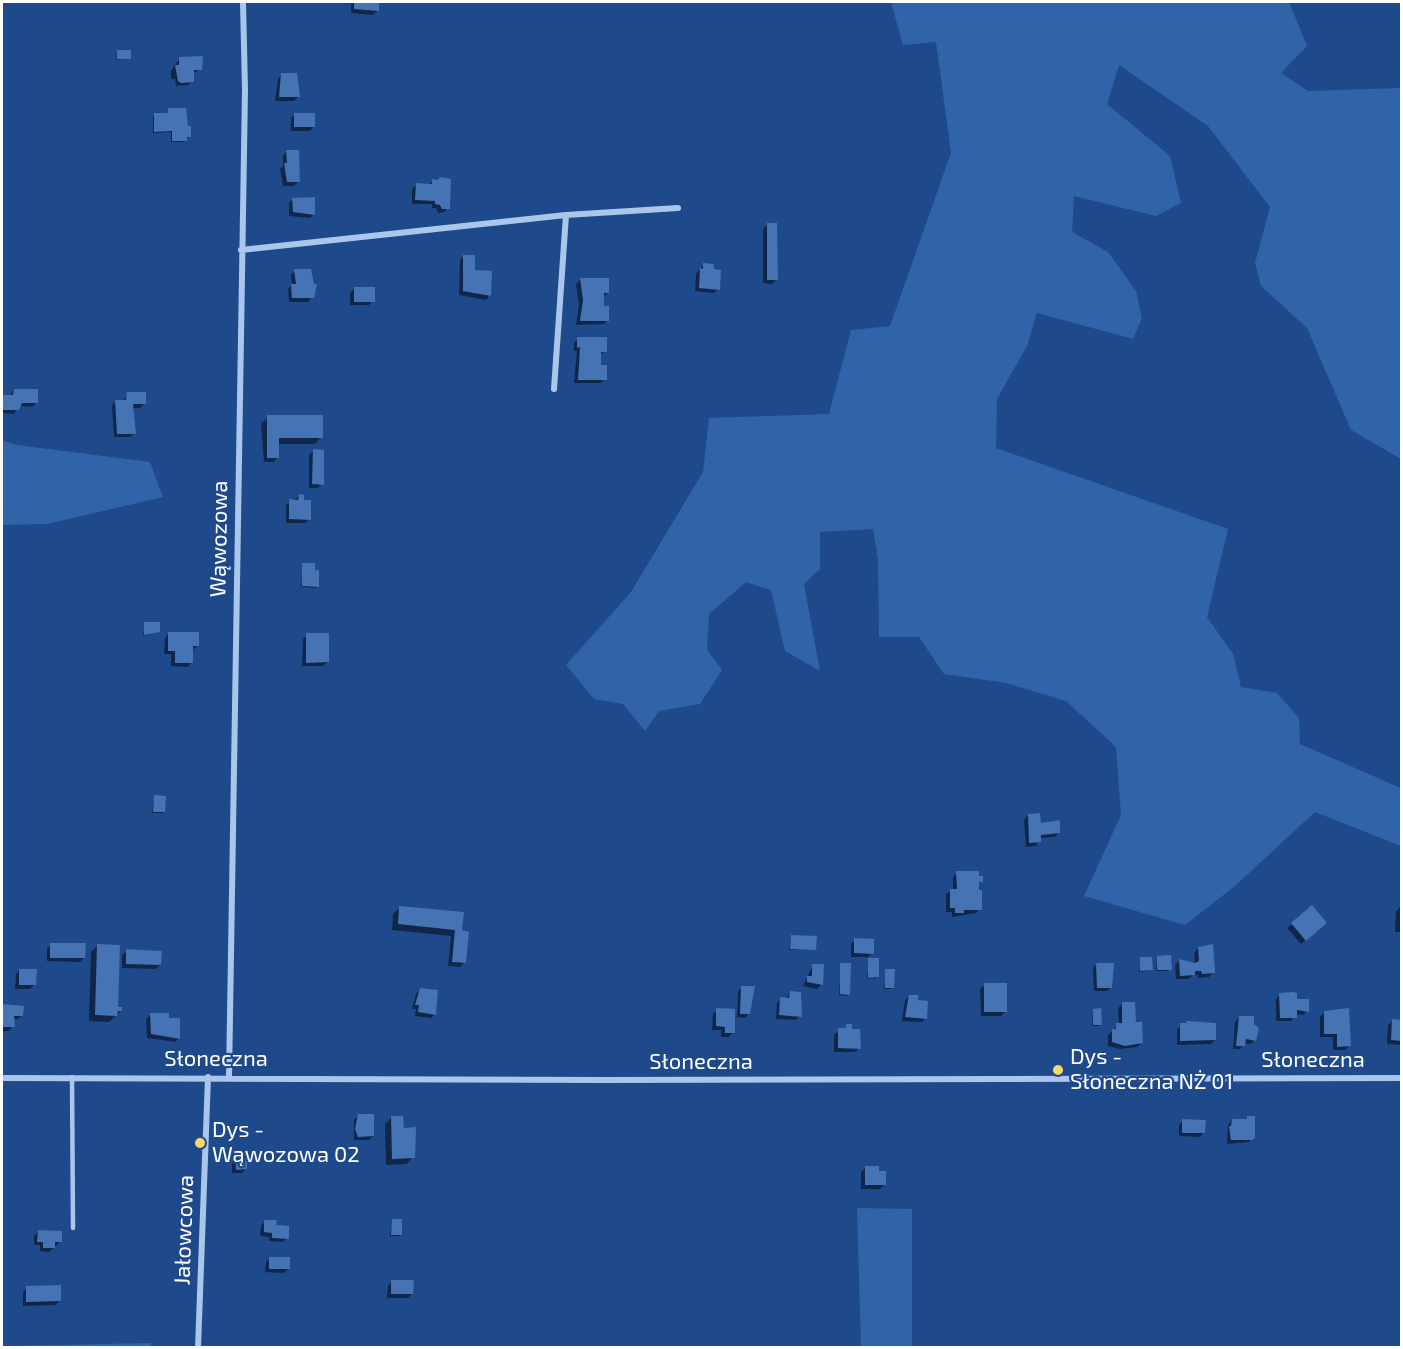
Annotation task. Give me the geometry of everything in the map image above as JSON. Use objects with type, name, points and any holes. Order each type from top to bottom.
[{"type":"street","name":"Wąwozowa","points":[[229,1077],[245,90],[243,2]]},
{"type":"street","points":[[241,250],[566,215],[678,208]]},
{"type":"street","points":[[554,389],[566,215]]},
{"type":"street","name":"Jałowcowa","points":[[198,1347],[208,1077]]},
{"type":"street","name":"Słoneczna","points":[[2,1078],[582,1080],[1401,1078]]},
{"type":"lane","points":[[72,1077],[74,1228]]},
{"type":"shaded area","points":[[891,2],[1289,2],[1307,46],[1281,73],[1308,91],[1401,88],[1401,459],[1351,430],[1307,328],[1261,286],[1255,263],[1270,207],[1208,126],[1119,65],[1107,104],[1170,156],[1181,203],[1156,216],[1074,196],[1072,232],[1108,252],[1136,291],[1142,318],[1133,339],[1037,313],[1027,346],[997,399],[996,448],[1228,529],[1207,617],[1233,654],[1241,687],[1277,693],[1299,718],[1300,744],[1401,788],[1401,846],[1315,812],[1235,886],[1185,925],[1084,896],[1121,815],[1116,747],[1066,701],[1006,683],[944,674],[919,637],[879,637],[878,559],[873,529],[820,532],[820,569],[804,584],[820,671],[785,651],[771,590],[746,582],[709,614],[707,650],[722,670],[700,704],[659,711],[645,731],[623,704],[594,699],[566,665],[631,592],[703,472],[709,418],[829,414],[851,330],[890,326],[951,153],[936,42],[903,45]]},
{"type":"shaded area","points":[[2,440],[17,445],[150,462],[163,497],[47,524],[2,525]]},
{"type":"shaded area","points":[[857,1208],[912,1209],[912,1347],[861,1347]]},
{"type":"shaded area","points":[[151,1343],[151,1348],[2,1347],[4,1346]]},
{"type":"building","points":[[354,2],[379,2],[379,11],[354,9]]},
{"type":"building","points":[[117,50],[131,50],[131,59],[117,59]]},
{"type":"building","points":[[203,56],[202,70],[194,70],[194,82],[181,83],[178,81],[175,65],[179,65],[179,57]]},
{"type":"building","points":[[281,73],[297,73],[300,97],[279,97]]},
{"type":"building","points":[[168,108],[186,108],[188,126],[191,126],[191,137],[187,137],[187,141],[172,141],[172,131],[154,132],[154,113],[168,113]]},
{"type":"building","points":[[294,113],[315,113],[315,127],[294,127]]},
{"type":"building","points":[[286,150],[299,150],[300,182],[287,182],[284,163],[287,163]]},
{"type":"building","points":[[440,177],[451,179],[450,209],[442,209],[440,205],[435,204],[435,201],[415,200],[416,183],[432,184],[432,179],[438,180]]},
{"type":"building","points":[[315,197],[315,215],[293,212],[292,198]]},
{"type":"building","points":[[767,223],[777,223],[778,280],[767,280]]},
{"type":"building","points":[[463,255],[475,255],[475,270],[492,271],[491,296],[463,291]]},
{"type":"building","points":[[703,263],[714,264],[714,269],[721,270],[720,290],[699,288],[700,268],[703,269]]},
{"type":"building","points":[[294,269],[311,269],[314,284],[317,284],[314,298],[292,298],[291,284],[296,284]]},
{"type":"building","points":[[580,278],[609,278],[609,293],[604,293],[604,306],[609,306],[609,321],[580,321],[583,300]]},
{"type":"building","points":[[354,287],[375,287],[375,302],[354,302]]},
{"type":"building","points":[[577,337],[607,337],[607,352],[601,352],[601,365],[607,365],[607,380],[578,380],[580,347],[577,348]]},
{"type":"building","points":[[14,389],[38,389],[38,403],[22,403],[19,410],[2,410],[2,395],[13,395]]},
{"type":"building","points":[[127,392],[146,392],[146,404],[133,404],[136,434],[117,434],[115,400],[126,400]]},
{"type":"building","points":[[267,415],[323,415],[323,438],[279,438],[279,458],[267,458]]},
{"type":"building","points":[[313,449],[324,450],[324,485],[312,484]]},
{"type":"building","points":[[299,494],[304,495],[304,500],[311,500],[311,520],[289,519],[289,499],[298,500]]},
{"type":"building","points":[[302,563],[315,563],[315,570],[319,570],[319,587],[302,586]]},
{"type":"building","points":[[144,622],[160,622],[160,632],[144,635]]},
{"type":"building","points":[[168,632],[199,632],[199,646],[193,646],[193,663],[175,663],[175,651],[168,651]]},
{"type":"building","points":[[306,633],[329,633],[329,662],[306,663]]},
{"type":"building","points":[[154,795],[166,796],[165,812],[153,812]]},
{"type":"building","points":[[1040,813],[1041,823],[1060,820],[1060,833],[1041,835],[1041,842],[1029,843],[1028,814]]},
{"type":"building","points":[[956,871],[979,871],[979,876],[983,876],[983,882],[979,882],[979,890],[982,890],[982,910],[964,910],[964,913],[955,913],[955,908],[950,908],[950,889],[957,889]]},
{"type":"building","points":[[1312,905],[1327,923],[1306,941],[1291,923]]},
{"type":"building","points":[[399,906],[464,912],[462,930],[469,932],[466,963],[452,962],[455,930],[398,924]]},
{"type":"building","points":[[791,935],[817,936],[816,950],[790,949]]},
{"type":"building","points":[[854,938],[874,939],[874,954],[854,953]]},
{"type":"building","points":[[50,943],[86,943],[85,958],[50,958]]},
{"type":"building","points":[[97,944],[120,945],[118,1007],[122,1007],[122,1011],[118,1011],[117,1016],[95,1015]]},
{"type":"building","points":[[1213,944],[1215,973],[1202,974],[1201,971],[1195,971],[1195,975],[1180,976],[1179,959],[1195,963],[1199,961],[1198,947]]},
{"type":"building","points":[[126,949],[162,951],[161,965],[126,964]]},
{"type":"building","points":[[1171,955],[1172,970],[1157,970],[1157,956]]},
{"type":"building","points":[[1140,957],[1152,957],[1153,970],[1140,971]]},
{"type":"building","points":[[868,958],[879,958],[879,977],[868,978]]},
{"type":"building","points":[[840,963],[851,963],[850,995],[840,994]]},
{"type":"building","points":[[1096,963],[1114,963],[1112,988],[1097,988]]},
{"type":"building","points":[[812,964],[824,964],[823,985],[807,982],[807,976],[812,976]]},
{"type":"building","points":[[19,969],[37,969],[36,985],[19,985]]},
{"type":"building","points":[[885,969],[895,969],[894,988],[885,988]]},
{"type":"building","points":[[984,983],[1007,983],[1007,1012],[984,1012]]},
{"type":"building","points":[[741,986],[755,986],[750,1014],[740,1014]]},
{"type":"building","points":[[420,988],[438,990],[436,1015],[418,1012],[419,1005],[415,1005]]},
{"type":"building","points":[[790,991],[801,992],[802,1017],[779,1015],[780,997],[789,998]]},
{"type":"building","points":[[1279,993],[1297,993],[1297,999],[1309,999],[1309,1012],[1297,1010],[1297,1018],[1280,1018]]},
{"type":"building","points":[[909,995],[918,995],[918,1000],[928,1001],[927,1019],[905,1017]]},
{"type":"building","points":[[1122,1002],[1135,1002],[1136,1022],[1142,1022],[1143,1043],[1125,1046],[1112,1042],[1112,1029],[1116,1029],[1116,1023],[1122,1023]]},
{"type":"building","points":[[2,1004],[24,1006],[23,1016],[14,1016],[15,1027],[2,1027]]},
{"type":"building","points":[[716,1008],[735,1009],[735,1033],[725,1033],[725,1027],[716,1026]]},
{"type":"building","points":[[1101,1008],[1102,1025],[1093,1025],[1093,1009]]},
{"type":"building","points":[[1349,1008],[1351,1046],[1337,1047],[1337,1034],[1324,1034],[1324,1011]]},
{"type":"building","points":[[150,1013],[169,1013],[169,1018],[180,1018],[180,1039],[151,1034]]},
{"type":"building","points":[[1239,1016],[1254,1016],[1254,1024],[1259,1028],[1256,1041],[1246,1039],[1245,1046],[1236,1046]]},
{"type":"building","points":[[1392,1019],[1402,1020],[1402,1041],[1391,1040]]},
{"type":"building","points":[[1186,1021],[1216,1023],[1216,1040],[1180,1041],[1180,1023],[1186,1023]]},
{"type":"building","points":[[846,1024],[852,1024],[852,1029],[860,1029],[861,1049],[838,1048],[838,1028],[846,1028]]},
{"type":"building","points":[[358,1114],[374,1114],[374,1136],[358,1137],[355,1129]]},
{"type":"building","points":[[391,1116],[403,1116],[404,1128],[416,1127],[415,1158],[392,1159]]},
{"type":"building","points":[[1247,1116],[1255,1116],[1255,1138],[1231,1140],[1229,1126],[1231,1126],[1232,1119],[1247,1119]]},
{"type":"building","points":[[1182,1119],[1206,1120],[1205,1133],[1182,1133]]},
{"type":"building","points":[[247,1153],[247,1169],[236,1170],[236,1154]]},
{"type":"building","points":[[865,1166],[879,1166],[879,1171],[886,1171],[886,1185],[865,1185]]},
{"type":"building","points":[[392,1219],[402,1219],[402,1235],[391,1235]]},
{"type":"building","points":[[264,1220],[277,1220],[276,1225],[289,1226],[289,1239],[272,1238],[272,1233],[264,1232]]},
{"type":"building","points":[[38,1230],[62,1231],[62,1242],[55,1242],[55,1248],[43,1248],[43,1242],[37,1242]]},
{"type":"building","points":[[269,1257],[290,1257],[290,1269],[269,1269]]},
{"type":"building","points":[[391,1280],[414,1280],[413,1294],[391,1294]]},
{"type":"building","points":[[61,1285],[61,1301],[26,1302],[26,1286]]},
{"type":"place","name":"Dys - Słoneczna NŻ 01","points":[[1058,1070]]},
{"type":"place","name":"Dys - Wąwozowa 02","points":[[200,1143]]}]
